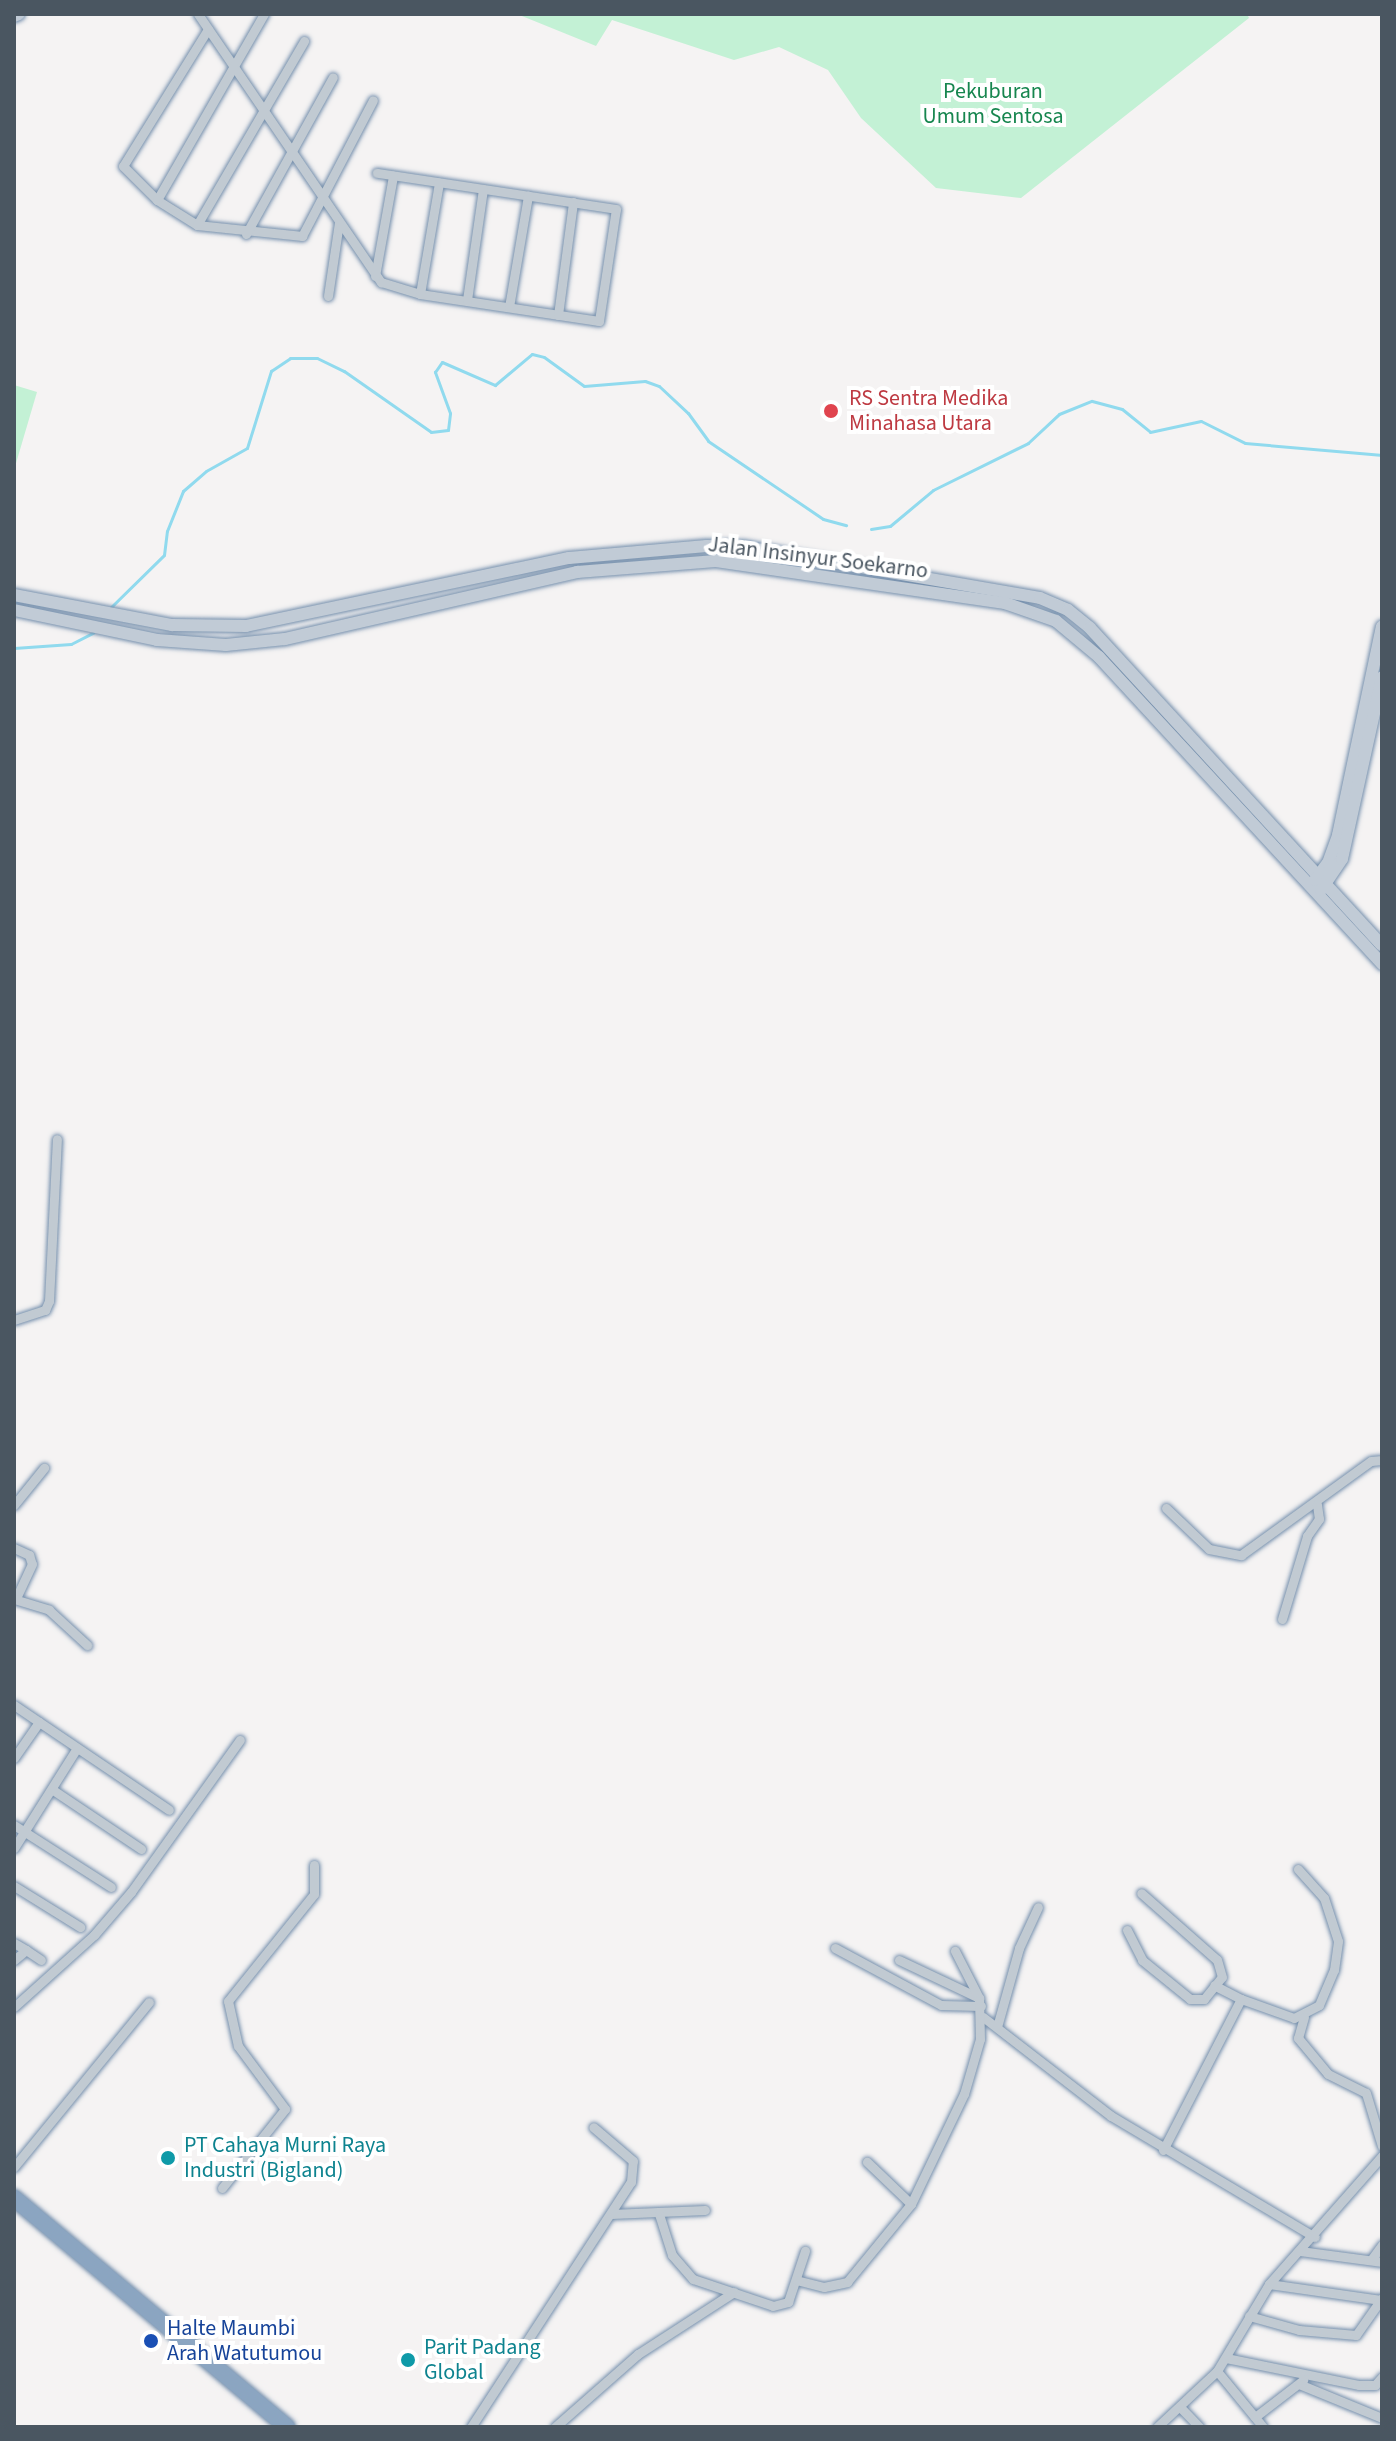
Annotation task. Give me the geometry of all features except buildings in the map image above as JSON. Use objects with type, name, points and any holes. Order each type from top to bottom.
[{"type":"highway","points":[[14,2198],[287,2427]]},
{"type":"main road","name":"Jalan Insinyur Soekarno","points":[[14,595],[118,616],[205,628],[246,626],[623,551],[725,546],[997,589],[1068,610],[1318,885],[1382,964]]},
{"type":"main road","points":[[787,570],[789,555]]},
{"type":"main road","name":"Jalan Insinyur Soekarno","points":[[14,610],[183,644],[255,643],[612,566],[716,561],[1005,603],[1064,625],[1318,885],[1382,945]]},
{"type":"main road","points":[[83,626],[85,609]]},
{"type":"main road","points":[[1318,885],[1338,835],[1382,627]]},
{"type":"main road","points":[[1318,885],[1346,846],[1382,677]]},
{"type":"street","points":[[198,14],[375,276],[385,285],[420,294],[599,321],[616,212],[573,202],[377,173]]},
{"type":"street","points":[[157,200],[264,14]]},
{"type":"street","points":[[208,29],[123,161],[124,168],[157,200],[197,225],[246,234],[302,236],[373,100]]},
{"type":"street","points":[[197,225],[304,41]]},
{"type":"street","points":[[246,234],[333,77]]},
{"type":"street","points":[[375,276],[393,176]]},
{"type":"street","points":[[420,294],[439,183]]},
{"type":"street","points":[[467,300],[483,189]]},
{"type":"street","points":[[509,307],[528,196]]},
{"type":"street","points":[[558,315],[573,202]]},
{"type":"street","points":[[328,296],[339,222]]},
{"type":"street","points":[[14,1320],[45,1310],[49,1301],[57,1139]]},
{"type":"street","points":[[1166,1508],[1209,1549],[1233,1556],[1249,1552],[1371,1461],[1382,1460]]},
{"type":"street","points":[[14,1505],[44,1468]]},
{"type":"street","points":[[1282,1619],[1307,1536],[1319,1519],[1317,1504]]},
{"type":"street","points":[[14,1548],[29,1555],[32,1564],[15,1599],[49,1610],[87,1645]]},
{"type":"street","points":[[14,1705],[169,1810]]},
{"type":"street","points":[[14,1758],[39,1722]]},
{"type":"street","points":[[14,2007],[94,1935],[153,1864],[240,1740]]},
{"type":"street","points":[[14,1848],[77,1748]]},
{"type":"street","points":[[53,1790],[141,1849]]},
{"type":"street","points":[[14,1825],[111,1887]]},
{"type":"street","points":[[222,2188],[285,2109],[238,2046],[228,2001],[314,1894],[314,1865]]},
{"type":"street","points":[[1298,1869],[1324,1898],[1338,1941],[1334,1970],[1319,2005],[1304,2017],[1298,2038],[1328,2074],[1369,2098],[1382,2146]]},
{"type":"street","points":[[14,1886],[80,1927]]},
{"type":"street","points":[[1127,1930],[1133,1949],[1178,1992],[1198,2001],[1223,1975],[1217,1960],[1141,1893]]},
{"type":"street","points":[[997,2027],[1019,1948],[1038,1907]]},
{"type":"street","points":[[14,1943],[41,1960]]},
{"type":"street","points":[[835,1948],[941,2005],[980,2002]]},
{"type":"street","points":[[14,1960],[26,1950]]},
{"type":"street","points":[[796,2280],[824,2287],[847,2282],[911,2204],[964,2094],[983,2017],[980,2002],[955,1951]]},
{"type":"street","points":[[899,1960],[980,2002]]},
{"type":"street","points":[[1214,1985],[1270,2013],[1304,2017]]},
{"type":"street","points":[[1163,2150],[1241,1999]]},
{"type":"street","points":[[14,2167],[149,2002]]},
{"type":"street","points":[[983,2017],[1082,2096],[1163,2150],[1315,2237]]},
{"type":"street","points":[[471,2427],[631,2182],[635,2164],[593,2127]]},
{"type":"street","points":[[1157,2427],[1217,2371],[1269,2284],[1315,2237],[1382,2156]]},
{"type":"street","points":[[867,2162],[911,2204]]},
{"type":"street","points":[[611,2214],[705,2210]]},
{"type":"street","points":[[659,2214],[667,2246],[684,2270],[702,2284],[783,2306],[796,2280],[805,2251]]},
{"type":"street","points":[[1300,2251],[1377,2261],[1382,2245]]},
{"type":"street","points":[[1249,2316],[1294,2329],[1356,2335],[1382,2299],[1269,2284]]},
{"type":"street","points":[[555,2427],[660,2337],[734,2292]]},
{"type":"street","points":[[1226,2358],[1303,2380],[1382,2417],[1376,2427]]},
{"type":"street","points":[[1217,2371],[1263,2427]]},
{"type":"street","points":[[1255,2417],[1303,2380],[1367,2386],[1382,2377]]},
{"type":"street","points":[[1180,2407],[1199,2427]]},
{"type":"green space","name":"Pekuburan Umum Sentosa","points":[[517,14],[1247,14],[1249,18],[1021,198],[936,188],[861,118],[828,70],[779,47],[734,60],[612,20],[596,46]]},
{"type":"green space","points":[[14,385],[37,392],[14,470]]},
{"type":"waterway","points":[[108,610],[164,555],[167,531],[183,491],[206,471],[247,448],[271,371],[290,358],[317,358],[344,371],[431,432],[448,430],[450,413],[435,372],[442,362],[495,385],[532,354],[544,357],[584,386],[645,381],[659,386],[688,413],[708,441],[823,519],[846,525]]},
{"type":"waterway","points":[[871,529],[890,526],[933,490],[1028,443],[1059,414],[1092,401],[1122,409],[1150,432],[1201,421],[1245,443],[1382,455]]},
{"type":"waterway","points":[[14,648],[71,644],[93,633]]},
{"type":"place","name":"RS Sentra Medika Minahasa Utara","points":[[831,411]]},
{"type":"place","name":"PT Cahaya Murni Raya Industri (Bigland)","points":[[168,2158]]},
{"type":"place","name":"Halte Maumbi Arah Watutumou","points":[[151,2341]]},
{"type":"place","name":"Parit Padang Global","points":[[408,2360]]}]
